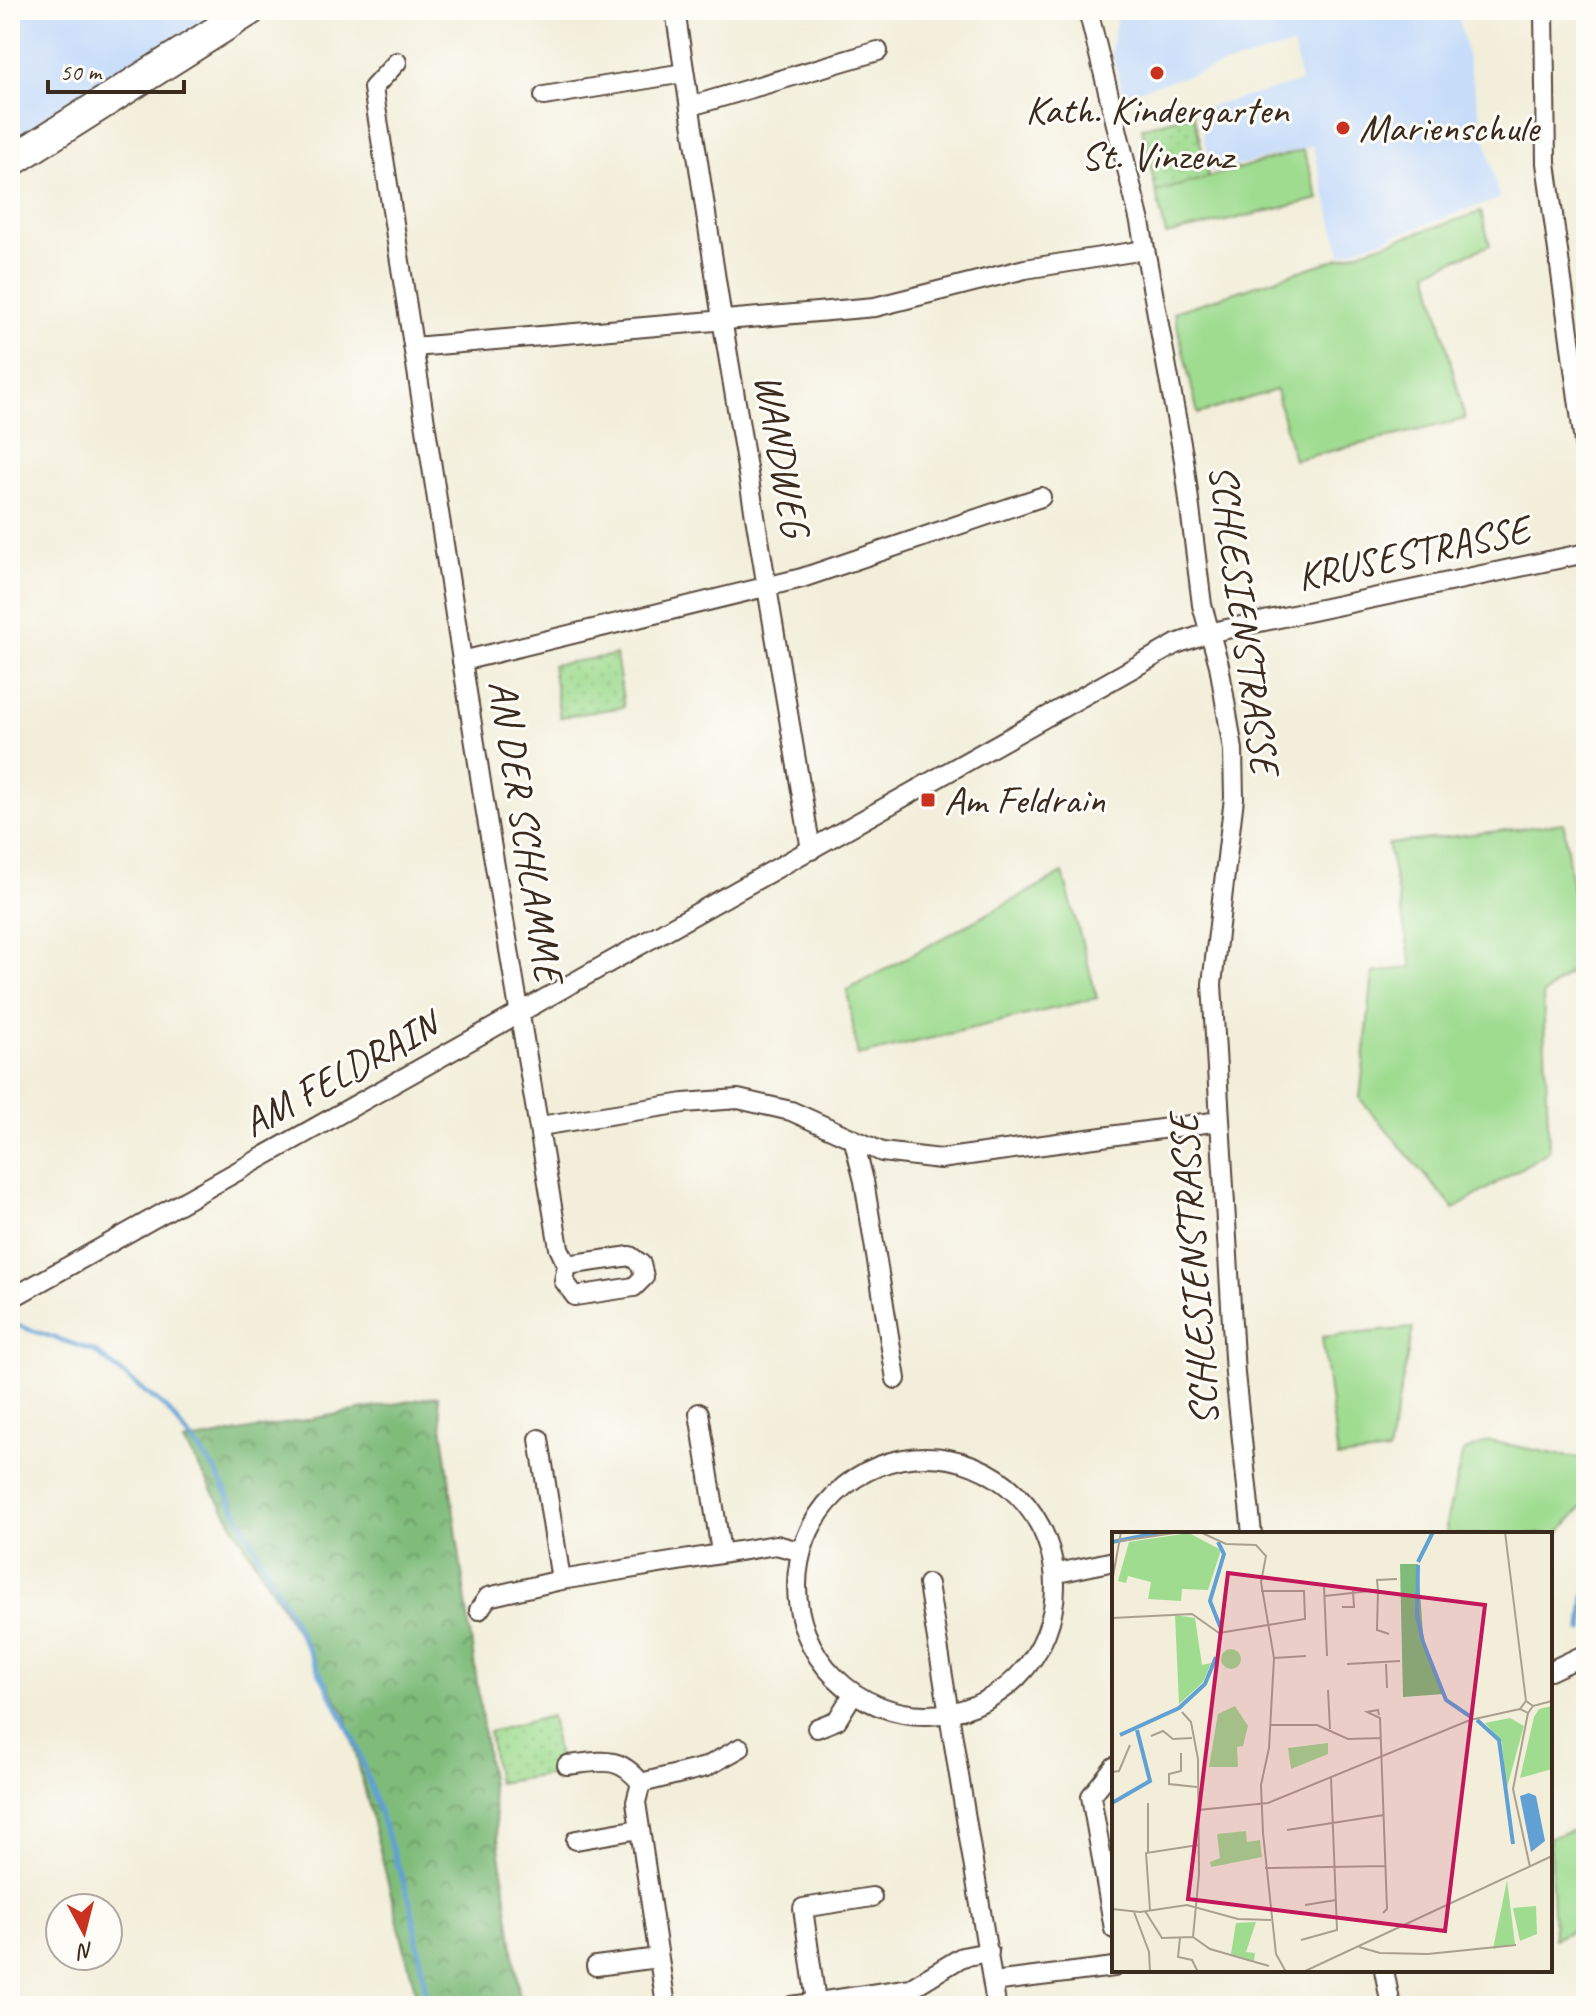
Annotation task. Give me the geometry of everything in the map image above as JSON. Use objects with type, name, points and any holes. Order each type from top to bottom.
[{"type":"main road","points":[[10,162],[250,10]]},
{"type":"street","name":"WANDWEG","points":[[675,10],[722,319],[811,850]]},
{"type":"street","name":"SCHLESIENSTRASSE","points":[[1088,10],[1145,250],[1184,460],[1208,633],[1219,665],[1233,750],[1234,798],[1212,984],[1235,1374],[1252,1532]]},
{"type":"street","points":[[1544,10],[1546,163],[1578,334],[1574,390],[1586,457]]},
{"type":"street","points":[[691,106],[878,51]]},
{"type":"street","name":"AN DER SCHLAMME","points":[[397,62],[373,88],[520,1014],[559,1248],[567,1265]]},
{"type":"street","points":[[544,96],[684,73]]},
{"type":"street","points":[[414,347],[875,307],[1025,269],[1145,250]]},
{"type":"street","name":"AN DER SCHLAMME","points":[[462,661],[768,587],[1041,497]]},
{"type":"street","name":"KRUSESTRASSE","points":[[1208,633],[1586,553]]},
{"type":"street","name":"AM FELDRAIN","points":[[10,1299],[1176,644],[1208,633]]},
{"type":"street","points":[[540,1126],[684,1103],[738,1099],[791,1111],[882,1152],[940,1159],[1220,1121]]},
{"type":"street","points":[[854,1141],[864,1181],[896,1379]]},
{"type":"street","points":[[699,1413],[721,1552]]},
{"type":"street","points":[[539,1439],[561,1580]]},
{"type":"street","points":[[934,1457],[984,1469],[1015,1492],[1040,1523],[1058,1573],[1050,1622],[1043,1643],[1031,1661],[996,1692],[974,1704],[949,1711],[894,1710],[853,1694],[831,1678],[801,1628],[794,1588],[799,1551],[827,1506],[861,1476],[907,1459],[934,1457]]},
{"type":"street","points":[[479,1610],[488,1597],[561,1580],[776,1545],[799,1551]]},
{"type":"street","points":[[1058,1573],[1112,1561]]},
{"type":"street","points":[[928,1584],[996,2004]]},
{"type":"street","points":[[1552,1670],[1586,1654]]},
{"type":"street","points":[[817,1728],[837,1720],[853,1694]]},
{"type":"street","points":[[641,1783],[706,1767],[740,1748]]},
{"type":"street","points":[[567,1765],[612,1761],[629,1768],[641,1783]]},
{"type":"street","points":[[1112,1770],[1091,1796],[1112,1917]]},
{"type":"street","points":[[641,1783],[636,1802],[639,1829],[666,2006]]},
{"type":"street","points":[[576,1840],[639,1829]]},
{"type":"street","points":[[816,2002],[803,1908],[872,1897]]},
{"type":"street","points":[[792,2006],[912,1997],[962,1957],[989,1952]]},
{"type":"street","points":[[596,1966],[658,1958]]},
{"type":"street","points":[[993,1982],[1112,1967]]},
{"type":"street","points":[[1384,1972],[1391,2006]]},
{"type":"shaded area","points":[[10,10],[222,10],[10,142]]},
{"type":"shaded area","name":"Marienschule","points":[[1118,10],[1457,10],[1499,199],[1341,254],[1313,146],[1212,172],[1197,110],[1301,82],[1293,45],[1124,94],[1111,51]]},
{"type":"green space","points":[[1193,113],[1209,177],[1156,192],[1142,128]]},
{"type":"green space","points":[[1303,150],[1319,199],[1166,235],[1156,192]]},
{"type":"green space","points":[[1481,212],[1490,245],[1428,271],[1465,419],[1294,460],[1276,390],[1198,414],[1174,312]]},
{"type":"green space","points":[[616,655],[624,707],[560,717],[552,665]]},
{"type":"green space","points":[[1564,823],[1581,963],[1543,995],[1549,1151],[1454,1209],[1360,1099],[1373,973],[1412,967],[1388,844]]},
{"type":"green space","points":[[1063,873],[1097,998],[858,1056],[847,990]]},
{"type":"green space","points":[[1413,1328],[1388,1452],[1338,1458],[1322,1337]]},
{"type":"green space","points":[[438,1396],[521,2006],[419,2006],[346,1715],[184,1442]]},
{"type":"green space","points":[[1489,1441],[1585,1460],[1586,1503],[1552,1540],[1552,1532],[1447,1532],[1446,1523],[1463,1452]]},
{"type":"green space","points":[[551,1716],[560,1773],[497,1783],[489,1732]]},
{"type":"green space","points":[[1586,1827],[1586,1924],[1554,1939],[1552,1888],[1552,1836]]},
{"type":"waterway","points":[[10,1323],[94,1351],[167,1409],[215,1470],[355,1741],[411,1904],[428,2006]]},
{"type":"waterway","points":[[1582,1630],[1585,1596]]},
{"type":"place","name":"Kath. Kindergarten St. Vinzenz","points":[[1157,73]]},
{"type":"place","name":"Marienschule","points":[[1343,128]]},
{"type":"place","name":"Am Feldrain","points":[[928,800]]}]
